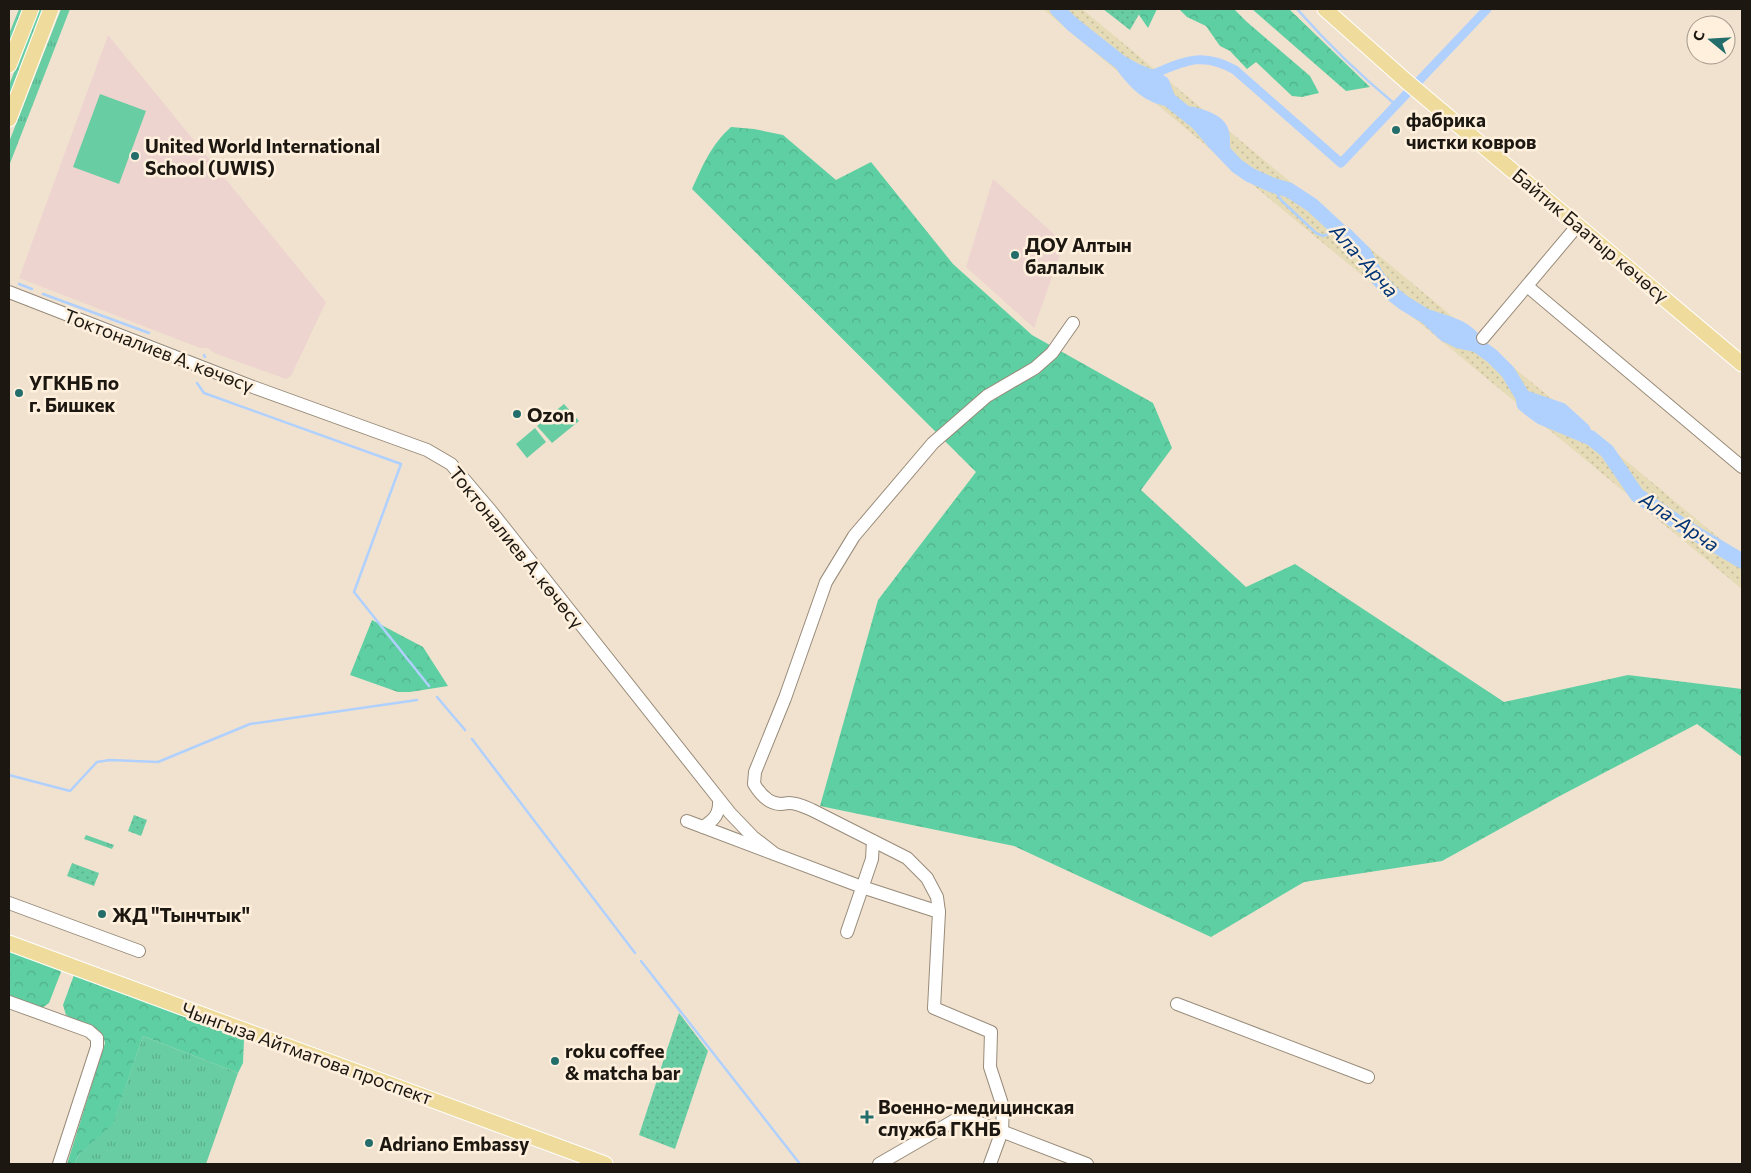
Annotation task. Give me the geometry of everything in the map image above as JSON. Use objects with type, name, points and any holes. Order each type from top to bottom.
[{"type":"main road","points":[[9,65],[31,9]]},
{"type":"main road","points":[[9,119],[52,9]]},
{"type":"main road","name":"Байтик Баатыр көчөсү","points":[[1325,9],[1406,81],[1742,364]]},
{"type":"main road","name":"Чынгыза Айтматова проспект","points":[[9,943],[605,1164]]},
{"type":"street","points":[[1483,338],[1578,225]]},
{"type":"street","points":[[1527,286],[1742,467]]},
{"type":"street","name":"Токтоналиев А. көчөсү","points":[[9,292],[254,387],[427,450],[451,464],[491,511],[719,800],[742,826],[762,845],[775,854]]},
{"type":"street","points":[[990,1164],[1002,1131],[1002,1107],[990,1067],[991,1032],[934,1008],[939,912],[937,897],[927,878],[907,858],[812,810],[797,804],[780,804],[769,801],[754,784],[756,772],[785,698],[826,582],[854,536],[933,443],[987,396],[1035,368],[1052,353],[1073,323]]},
{"type":"street","points":[[702,827],[716,818],[720,807],[719,800]]},
{"type":"street","points":[[687,821],[862,887],[939,912]]},
{"type":"street","points":[[847,932],[872,859],[872,840]]},
{"type":"street","points":[[9,903],[140,951]]},
{"type":"street","points":[[9,1002],[89,1031],[97,1038],[97,1047],[59,1164]]},
{"type":"street","points":[[1177,1004],[1368,1077]]},
{"type":"street","points":[[879,1164],[962,1116],[1086,1164]]},
{"type":"shaded area","name":"United World International School (UWIS)","points":[[108,35],[326,302],[291,376],[286,379],[19,278]]},
{"type":"shaded area","name":"ДОУ Алтын балалык","points":[[993,179],[1064,243],[1034,328],[966,267]]},
{"type":"green space","points":[[19,9],[25,9],[9,50],[9,34]]},
{"type":"green space","points":[[39,9],[44,9],[9,99],[9,85]]},
{"type":"green space","points":[[61,9],[70,9],[9,166],[9,142]]},
{"type":"green space","points":[[1103,9],[1142,9],[1130,30]]},
{"type":"green space","points":[[1135,9],[1157,9],[1148,28]]},
{"type":"green space","points":[[1179,9],[1234,9],[1310,76],[1319,93],[1302,97],[1292,96],[1256,62],[1247,69],[1230,51],[1220,46],[1206,26],[1187,17]]},
{"type":"green space","points":[[1252,9],[1289,9],[1370,87],[1346,91]]},
{"type":"green space","points":[[100,94],[146,111],[119,184],[73,167]]},
{"type":"green space","points":[[731,127],[754,129],[783,135],[836,180],[871,162],[953,264],[1032,335],[1153,403],[1172,448],[1141,490],[1246,587],[1295,564],[1504,702],[1628,675],[1742,689],[1742,757],[1697,724],[1556,798],[1442,861],[1304,882],[1211,937],[1014,846],[820,806],[878,600],[976,472],[692,189],[713,148]]},
{"type":"green space","points":[[564,404],[579,421],[552,443],[537,426]]},
{"type":"green space","points":[[535,428],[546,442],[527,458],[516,444]]},
{"type":"green space","points":[[372,620],[423,647],[448,686],[398,692],[350,675]]},
{"type":"green space","points":[[134,815],[147,820],[141,836],[128,831]]},
{"type":"green space","points":[[86,835],[114,845],[112,849],[84,839]]},
{"type":"green space","points":[[72,863],[99,873],[94,886],[67,876]]},
{"type":"green space","points":[[9,951],[60,969],[61,972],[49,1003],[42,1008],[9,998]]},
{"type":"green space","points":[[74,975],[244,1039],[243,1063],[238,1073],[143,1036],[113,1124],[78,1156],[75,1164],[67,1164],[105,1043],[103,1036],[95,1028],[66,1015],[63,1005]]},
{"type":"green space","points":[[679,1013],[708,1051],[675,1149],[639,1135]]},
{"type":"green space","points":[[143,1036],[238,1073],[206,1164],[75,1164],[78,1156],[113,1123]]},
{"type":"sand","points":[[1043,9],[1082,9],[1742,557],[1742,589],[1277,205]]},
{"type":"waterway","name":"Ала-Арча","points":[[1057,9],[1072,24],[1120,62],[1162,83],[1168,99],[1198,123],[1237,166],[1250,175],[1289,190],[1312,205],[1364,253],[1377,277],[1390,292],[1427,317],[1445,334],[1459,341],[1477,345],[1492,356],[1508,372],[1523,397],[1524,404],[1530,409],[1541,417],[1591,438],[1607,451],[1637,495],[1683,526],[1742,561]]},
{"type":"waterway","points":[[1297,9],[1345,59],[1396,105]]},
{"type":"waterway","points":[[1148,76],[1191,61],[1201,60],[1223,64],[1235,70],[1341,163],[1487,9]]},
{"type":"waterway","points":[[1124,67],[1143,88],[1154,95],[1168,99]]},
{"type":"waterway","points":[[1191,114],[1210,120],[1218,126],[1222,134],[1223,151]]},
{"type":"waterway","points":[[1272,185],[1281,200],[1316,233],[1323,236],[1339,230]]},
{"type":"waterway","points":[[19,284],[32,289]]},
{"type":"waterway","points":[[43,294],[149,333]]},
{"type":"waterway","points":[[1428,317],[1462,330],[1477,345]]},
{"type":"waterway","points":[[197,383],[204,393],[401,464],[354,592],[429,686]]},
{"type":"waterway","points":[[1523,397],[1561,410],[1583,430]]},
{"type":"waterway","points":[[437,697],[465,730]]},
{"type":"waterway","points":[[9,775],[70,791],[97,762],[110,760],[158,762],[250,724],[417,700]]},
{"type":"waterway","points":[[472,739],[635,953]]},
{"type":"waterway","points":[[641,961],[800,1164]]},
{"type":"place","name":"фабрика чистки ковров","points":[[1396,130]]},
{"type":"place","name":"United World International School (UWIS)","points":[[135,156]]},
{"type":"place","name":"ДОУ Алтын балалык","points":[[1015,255]]},
{"type":"place","name":"УГКНБ по г. Бишкек","points":[[19,393]]},
{"type":"place","name":"Ozon","points":[[517,414]]},
{"type":"place","name":"ЖД \"Тынчтык\"","points":[[102,914]]},
{"type":"place","name":"roku coffee & matcha bar","points":[[555,1061]]},
{"type":"place","name":"Военно-медицинская служба ГКНБ","points":[[867,1117]]},
{"type":"place","name":"Adriano Embassy","points":[[369,1143]]}]
